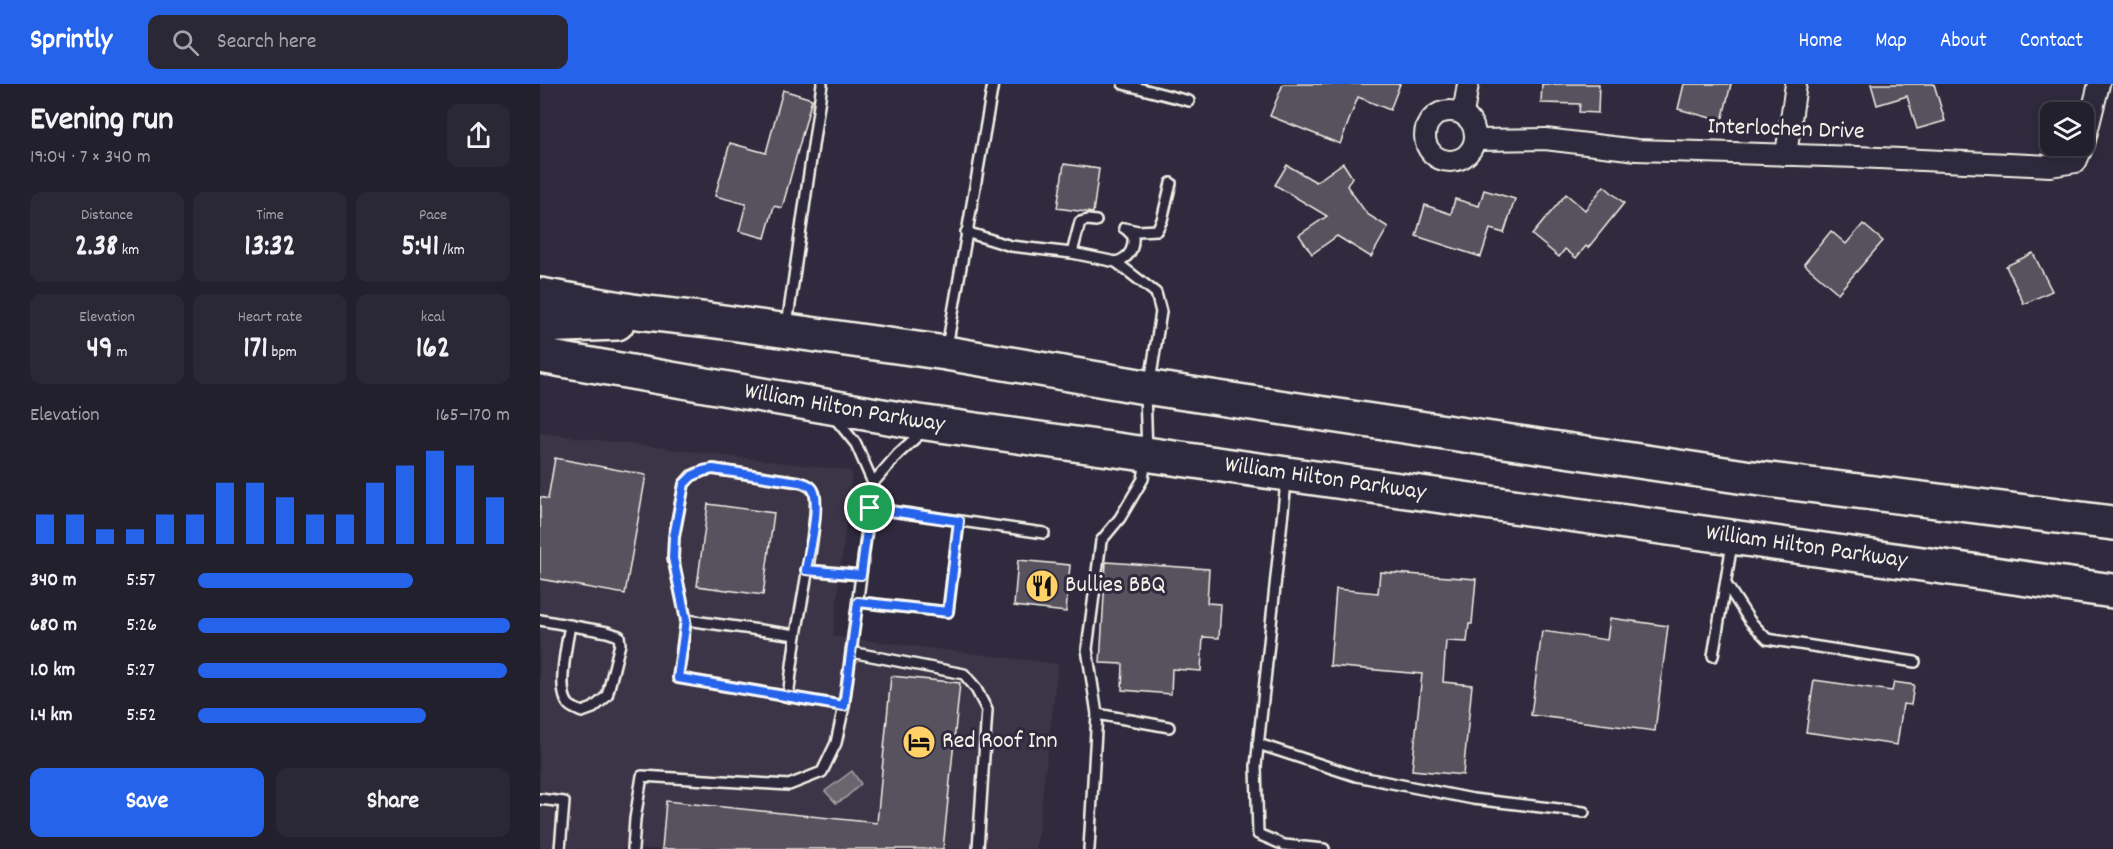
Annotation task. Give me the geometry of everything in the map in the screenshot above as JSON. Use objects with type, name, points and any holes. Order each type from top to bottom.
[{"type":"highway","points":[[540,295],[638,312],[946,353],[1147,387],[1745,477],[2113,523]]},
{"type":"highway","points":[[540,326],[709,320]]},
{"type":"highway","name":"William Hilton Parkway","points":[[540,356],[934,424],[2113,591]]},
{"type":"street","points":[[1463,114],[1468,84]]},
{"type":"street","points":[[1786,156],[1796,84]]},
{"type":"street","name":"Interlochen Drive","points":[[2094,103],[2099,84]]},
{"type":"street","points":[[1444,111],[1454,111],[1463,114],[1471,121],[1476,140],[1466,156],[1457,161],[1447,161],[1437,158],[1430,151],[1425,132],[1435,115],[1444,111]]},
{"type":"street","name":"Interlochen Drive","points":[[1476,140],[1545,139],[1637,150],[2050,166],[2076,162],[2078,156]]},
{"type":"lane","points":[[786,330],[822,84]]},
{"type":"lane","points":[[946,353],[993,84]]},
{"type":"lane","points":[[1124,84],[1189,101]]},
{"type":"lane","points":[[1116,262],[1125,259],[1134,246],[1133,236],[1124,228],[1138,231],[1157,230],[1162,220],[1171,183]]},
{"type":"lane","points":[[1072,253],[1080,222],[1096,220]]},
{"type":"lane","points":[[966,232],[1011,246],[1072,253],[1116,262],[1156,293],[1161,312],[1147,387],[1147,454],[1143,479],[1120,518],[1101,541],[1087,649],[1097,714],[1089,849]]},
{"type":"lane","points":[[633,849],[642,776],[789,785],[822,772],[836,743],[844,706],[873,483],[856,444],[822,405]]},
{"type":"lane","points":[[873,483],[909,443],[934,424]]},
{"type":"lane","points":[[788,697],[814,518],[815,494],[811,486],[799,482],[713,469],[703,471],[692,476],[684,484],[674,537],[673,558],[686,620],[678,678],[788,697],[844,706]]},
{"type":"lane","points":[[1282,474],[1286,492],[1256,766],[1258,834],[1284,845],[1324,849]]},
{"type":"lane","points":[[870,508],[1044,533]]},
{"type":"lane","points":[[858,602],[948,612],[959,521]]},
{"type":"lane","points":[[1713,656],[1733,538]]},
{"type":"lane","points":[[806,570],[861,575]]},
{"type":"lane","points":[[1725,584],[1750,621],[1767,639],[1915,662]]},
{"type":"lane","points":[[540,620],[570,625],[619,636],[620,644],[607,696],[593,708],[582,712],[569,705],[564,694],[563,683],[570,625]]},
{"type":"lane","points":[[686,620],[796,635]]},
{"type":"lane","points":[[851,652],[964,674],[975,687],[987,710],[978,849]]},
{"type":"lane","points":[[1097,714],[1169,727]]},
{"type":"lane","points":[[1258,744],[1356,776],[1473,799],[1584,812]]},
{"type":"lane","points":[[540,799],[564,802],[560,849]]},
{"type":"shaded area","points":[[540,433],[852,471],[833,636],[1058,664],[1036,849],[540,849]]},
{"type":"shaded area","points":[[852,771],[861,784],[836,803],[825,791]]},
{"type":"building","points":[[1283,84],[1400,84],[1390,110],[1358,97],[1340,144],[1270,116]]},
{"type":"building","points":[[1542,84],[1599,84],[1598,113],[1579,112],[1580,104],[1541,103]]},
{"type":"building","points":[[1684,84],[1731,84],[1722,121],[1678,109]]},
{"type":"building","points":[[1871,84],[1934,84],[1945,121],[1917,129],[1907,96],[1877,105]]},
{"type":"building","points":[[783,90],[812,99],[782,208],[774,206],[765,238],[739,231],[746,204],[715,196],[730,143],[766,153]]},
{"type":"building","points":[[1343,163],[1352,177],[1347,186],[1367,214],[1388,227],[1371,257],[1337,236],[1312,254],[1299,235],[1327,216],[1275,185],[1287,165],[1316,182]]},
{"type":"building","points":[[1064,164],[1099,169],[1093,213],[1057,208]]},
{"type":"building","points":[[1604,186],[1624,203],[1588,248],[1586,246],[1576,258],[1565,249],[1559,257],[1532,235],[1566,194],[1585,210]]},
{"type":"building","points":[[1484,190],[1515,199],[1504,233],[1490,229],[1481,257],[1416,236],[1425,205],[1451,214],[1455,199],[1479,206]]},
{"type":"building","points":[[1863,224],[1883,241],[1838,293],[1804,264],[1831,231],[1846,244]]},
{"type":"building","points":[[2033,253],[2052,291],[2024,304],[2006,266]]},
{"type":"building","points":[[555,458],[646,475],[625,594],[540,579],[540,497],[548,499]]},
{"type":"building","points":[[708,504],[774,513],[763,595],[697,586]]},
{"type":"building","name":"Bullies BBQ","points":[[1018,560],[1070,565],[1066,612],[1014,606]]},
{"type":"building","points":[[1106,562],[1209,569],[1207,603],[1221,604],[1219,638],[1203,637],[1201,671],[1172,669],[1171,694],[1122,690],[1123,664],[1100,663]]},
{"type":"building","points":[[1380,572],[1476,579],[1472,624],[1469,624],[1467,642],[1446,641],[1443,682],[1472,685],[1463,775],[1412,770],[1422,674],[1330,666],[1336,589],[1378,593]]},
{"type":"building","points":[[1610,618],[1668,626],[1655,731],[1531,715],[1542,631],[1607,640]]},
{"type":"building","name":"Red Roof Inn","points":[[891,676],[960,683],[943,849],[662,849],[666,801],[877,823]]},
{"type":"building","points":[[1814,680],[1892,691],[1894,682],[1914,685],[1911,705],[1903,704],[1897,745],[1806,732]]},
{"type":"place","name":"Bullies BBQ","points":[[1042,586]]},
{"type":"place","name":"Red Roof Inn","points":[[919,742]]},
{"type":"route","points":[[713,469],[726,470],[811,486],[815,494],[814,518],[806,570],[861,575],[870,508],[959,521],[948,612],[858,602],[844,706],[678,678],[686,620],[673,558],[674,537],[684,484],[692,476],[713,469]]}]
